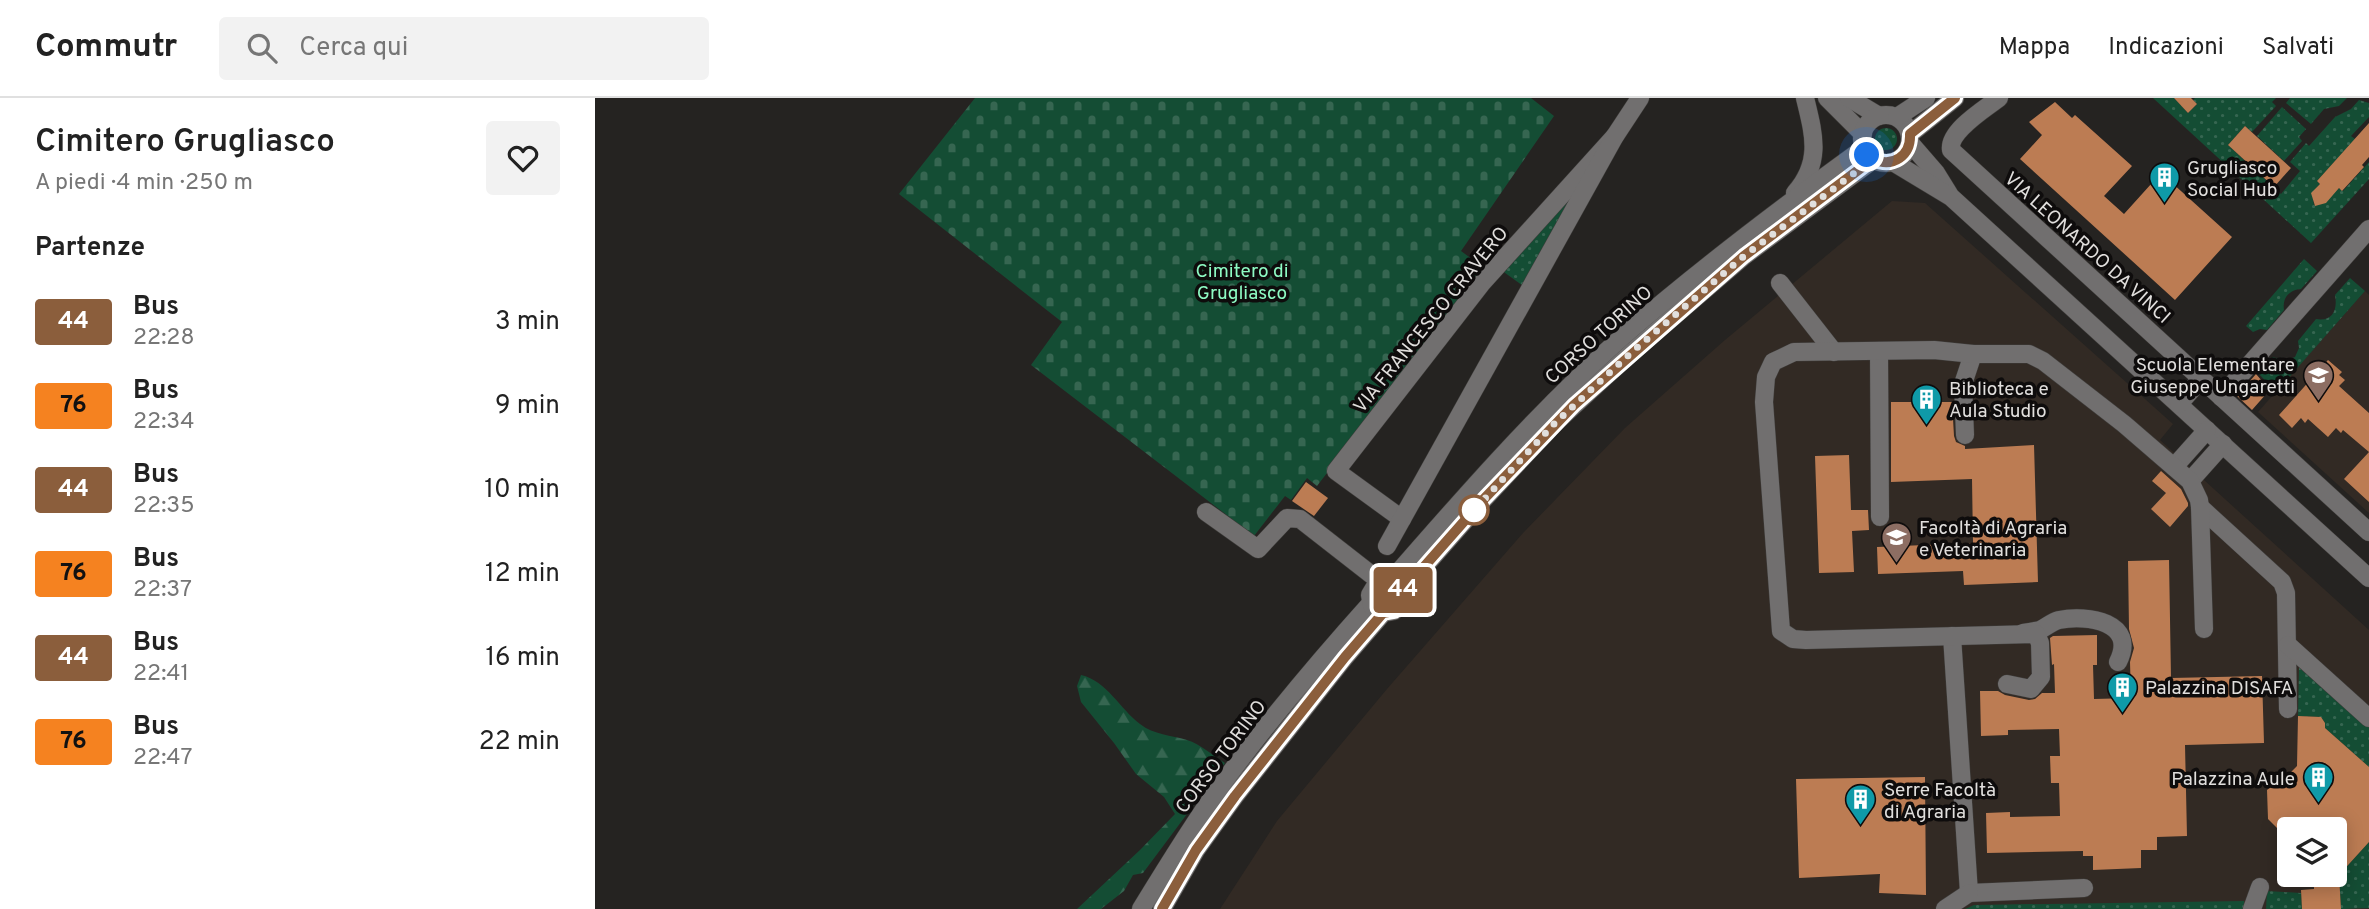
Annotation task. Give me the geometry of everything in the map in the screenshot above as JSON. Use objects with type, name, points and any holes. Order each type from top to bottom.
[{"type":"street","name":"VIA FRANCESCO CRAVERO","points":[[1387,546],[1615,136],[1640,98]]},
{"type":"street","points":[[1778,211],[1805,180],[1813,160],[1814,135],[1805,98]]},
{"type":"street","points":[[1827,98],[1881,163],[1893,162],[1904,155],[1910,138],[1955,98]]},
{"type":"street","points":[[1849,98],[1879,116],[1897,117],[1907,127],[1910,138],[1951,197]]},
{"type":"street","points":[[1897,117],[1926,98]]},
{"type":"street","name":"VIA LEONARDO DA VINCI","points":[[1999,98],[1957,132],[1950,144],[1951,150],[2369,531]]},
{"type":"street","name":"CORSO TORINO","points":[[1867,147],[1866,126],[1879,116]]},
{"type":"street","name":"VIA FRANCESCO CRAVERO","points":[[1402,519],[1336,471],[1482,283],[1615,136]]},
{"type":"street","name":"CORSO TORINO","points":[[1162,909],[1196,850],[1235,796],[1345,657],[1382,595],[1471,490],[1545,411],[1622,338],[1778,211],[1867,147]]},
{"type":"street","name":"CORSO TORINO","points":[[1141,909],[1220,787],[1332,646],[1482,501],[1574,405],[1867,147]]},
{"type":"street","points":[[1893,162],[1951,197],[2369,578]]},
{"type":"street","points":[[2221,397],[2369,229]]},
{"type":"street","points":[[1780,284],[1834,352]]},
{"type":"street","points":[[2007,684],[2031,689],[2041,677],[2040,643],[2036,634],[1806,640],[1793,639],[1781,631],[1764,402],[1766,377],[1773,362],[1794,352],[1934,350],[1973,354],[2029,354],[2043,361],[2124,424],[2190,481],[2200,507],[2204,629]]},
{"type":"street","points":[[1879,351],[1880,517]]},
{"type":"street","points":[[1965,435],[1963,384],[1973,354]]},
{"type":"street","points":[[2179,404],[2201,379]]},
{"type":"street","points":[[2174,467],[2216,438],[2241,415]]},
{"type":"street","points":[[2190,481],[2216,438]]},
{"type":"street","points":[[2200,507],[2282,582],[2286,593],[2288,709]]},
{"type":"street","points":[[1206,512],[1258,549],[1279,525],[1287,518],[1294,517],[1309,525],[1343,552],[1382,595]]},
{"type":"street","points":[[2020,633],[2043,629],[2049,623],[2063,619],[2113,625],[2124,646],[2119,662]]},
{"type":"street","points":[[1952,636],[1969,893]]},
{"type":"street","points":[[2288,645],[2369,718]]},
{"type":"street","points":[[2252,909],[2260,887]]},
{"type":"street","points":[[1945,909],[1969,893],[2084,888]]},
{"type":"shaded area","name":"Facoltà di Agraria e Veterinaria","points":[[1892,201],[1925,203],[2173,424],[2160,440],[2369,630],[2369,909],[1220,909],[1277,821],[1387,689],[1523,533],[1625,428],[1725,340]]},
{"type":"shaded area","name":"Scuola Elementare Giuseppe Ungaretti","points":[[2365,291],[2369,295],[2369,513],[2258,412]]},
{"type":"green space","name":"Cimitero di Grugliasco","points":[[975,98],[1531,98],[1554,116],[1461,251],[1484,268],[1317,486],[1307,478],[1291,500],[1285,496],[1254,536],[1031,365],[1062,322],[899,194]]},
{"type":"green space","points":[[2153,98],[2174,98],[2188,113],[2197,104],[2193,100],[2195,98],[2276,98],[2272,102],[2276,106],[2252,132],[2245,126],[2228,145],[2281,194],[2300,171],[2290,162],[2306,143],[2309,146],[2335,117],[2351,109],[2359,100],[2369,103],[2369,117],[2351,136],[2355,139],[2317,181],[2320,184],[2312,193],[2314,205],[2325,202],[2339,188],[2343,191],[2369,162],[2369,179],[2311,243]]},
{"type":"green space","points":[[2290,98],[2347,98],[2339,106],[2324,109],[2311,124],[2286,103]]},
{"type":"green space","points":[[2282,107],[2306,129],[2299,137],[2302,141],[2284,161],[2257,136]]},
{"type":"green space","points":[[1886,128],[1894,131],[1897,139],[1894,147],[1886,150],[1878,147],[1875,139],[1878,131]]},
{"type":"green space","points":[[1579,185],[1526,288],[1501,270]]},
{"type":"green space","points":[[2304,259],[2317,271],[2301,289],[2287,295],[2284,310],[2267,330],[2253,332],[2246,326]]},
{"type":"green space","points":[[2350,278],[2365,291],[2276,392],[2258,373],[2273,357],[2284,361],[2295,357],[2299,348],[2298,341],[2316,319],[2326,319],[2333,314],[2336,306],[2335,295]]},
{"type":"green space","points":[[2302,662],[2369,721],[2369,767],[2325,728],[2321,717],[2298,716],[2299,668]]},
{"type":"green space","points":[[1081,675],[1098,683],[1145,728],[1192,742],[1225,763],[1143,873],[1133,875],[1124,891],[1101,909],[1077,909],[1175,814],[1164,797],[1136,774],[1081,702],[1077,686]]},
{"type":"green space","points":[[2369,842],[2369,908],[2341,909],[2340,887],[2347,887],[2347,866]]},
{"type":"green space","points":[[2267,891],[2301,893],[2302,909],[2266,909]]},
{"type":"green space","points":[[2244,901],[2245,909],[1965,909],[1974,905]]},
{"type":"building","points":[[2174,98],[2191,98],[2197,104],[2188,113]]},
{"type":"building","name":"Grugliasco Social Hub","points":[[2055,102],[2072,118],[2075,115],[2132,166],[2104,196],[2124,214],[2161,173],[2232,237],[2175,300],[2020,159],[2042,135],[2029,122]]},
{"type":"building","points":[[2369,123],[2369,157],[2362,165],[2364,167],[2342,191],[2339,188],[2326,203],[2315,206],[2311,193],[2320,184],[2317,181]]},
{"type":"building","points":[[2245,126],[2291,168],[2274,187],[2228,145]]},
{"type":"building","points":[[2328,360],[2342,372],[2339,375],[2345,380],[2339,386],[2369,413],[2369,452],[2343,430],[2341,433],[2336,428],[2328,437],[2308,419],[2305,423],[2301,418],[2292,428],[2279,415]]},
{"type":"building","points":[[2256,374],[2262,381],[2259,385],[2267,393],[2252,410],[2237,396]]},
{"type":"building","points":[[1891,402],[1952,402],[1954,436],[1956,442],[1965,446],[1965,449],[2034,445],[2038,582],[1964,585],[1963,571],[1878,574],[1877,547],[1973,543],[1972,479],[1891,482]]},
{"type":"building","points":[[2369,452],[2369,502],[2344,479]]},
{"type":"building","points":[[1849,455],[1851,510],[1868,510],[1869,530],[1852,531],[1854,572],[1819,573],[1815,456]]},
{"type":"building","points":[[2161,471],[2181,489],[2188,503],[2170,527],[2151,509],[2166,493],[2152,481]]},
{"type":"building","points":[[1306,482],[1328,498],[1314,516],[1292,501]]},
{"type":"building","name":"Palazzina DISAFA","points":[[2169,560],[2171,678],[2262,676],[2264,743],[2185,745],[2187,836],[2157,837],[2157,850],[2141,850],[2141,868],[2093,870],[2093,856],[2083,856],[2083,851],[1987,853],[1986,813],[2010,812],[2010,817],[2060,816],[2059,783],[2051,783],[2050,756],[2060,756],[2059,729],[2008,730],[2008,735],[1981,736],[1980,691],[1998,691],[2029,700],[2042,693],[2055,693],[2050,638],[2097,635],[2097,665],[2093,665],[2094,699],[2131,698],[2130,662],[2134,648],[2129,629],[2128,561]]},
{"type":"building","name":"Palazzina Aule","points":[[2298,716],[2321,717],[2325,728],[2369,767],[2369,842],[2347,866],[2347,817],[2277,817],[2277,828],[2268,819],[2267,790],[2275,783],[2278,785],[2297,766]]},
{"type":"building","name":"Serre Facoltà di Agraria","points":[[1925,777],[1926,895],[1879,893],[1880,874],[1799,878],[1796,779]]},
{"type":"building","name":"Palazzina Aule","points":[[2340,887],[2341,909],[2302,909],[2301,890]]},
{"type":"bus line","name":"44","points":[[1162,909],[1196,850],[1235,796],[1345,657],[1383,613],[1394,611],[1398,607],[1400,594],[1555,423],[1632,352],[1744,256],[1873,159],[1888,163],[1904,155],[1910,143],[1910,134],[1955,98]]},
{"type":"place","name":"Grugliasco Social Hub","points":[[2164,205]]},
{"type":"place","name":"Scuola Elementare Giuseppe Ungaretti","points":[[2318,402]]},
{"type":"place","name":"Biblioteca e Aula Studio","points":[[1926,426]]},
{"type":"place","name":"Facoltà di Agraria e Veterinaria","points":[[1896,565]]},
{"type":"place","name":"Palazzina DISAFA","points":[[2122,714]]},
{"type":"place","name":"Palazzina Aule","points":[[2318,805]]},
{"type":"place","name":"Serre Facoltà di Agraria","points":[[1861,827]]},
{"type":"route","points":[[1474,510],[1467,518],[1555,423],[1632,352],[1744,256],[1873,159],[1867,155]]}]
